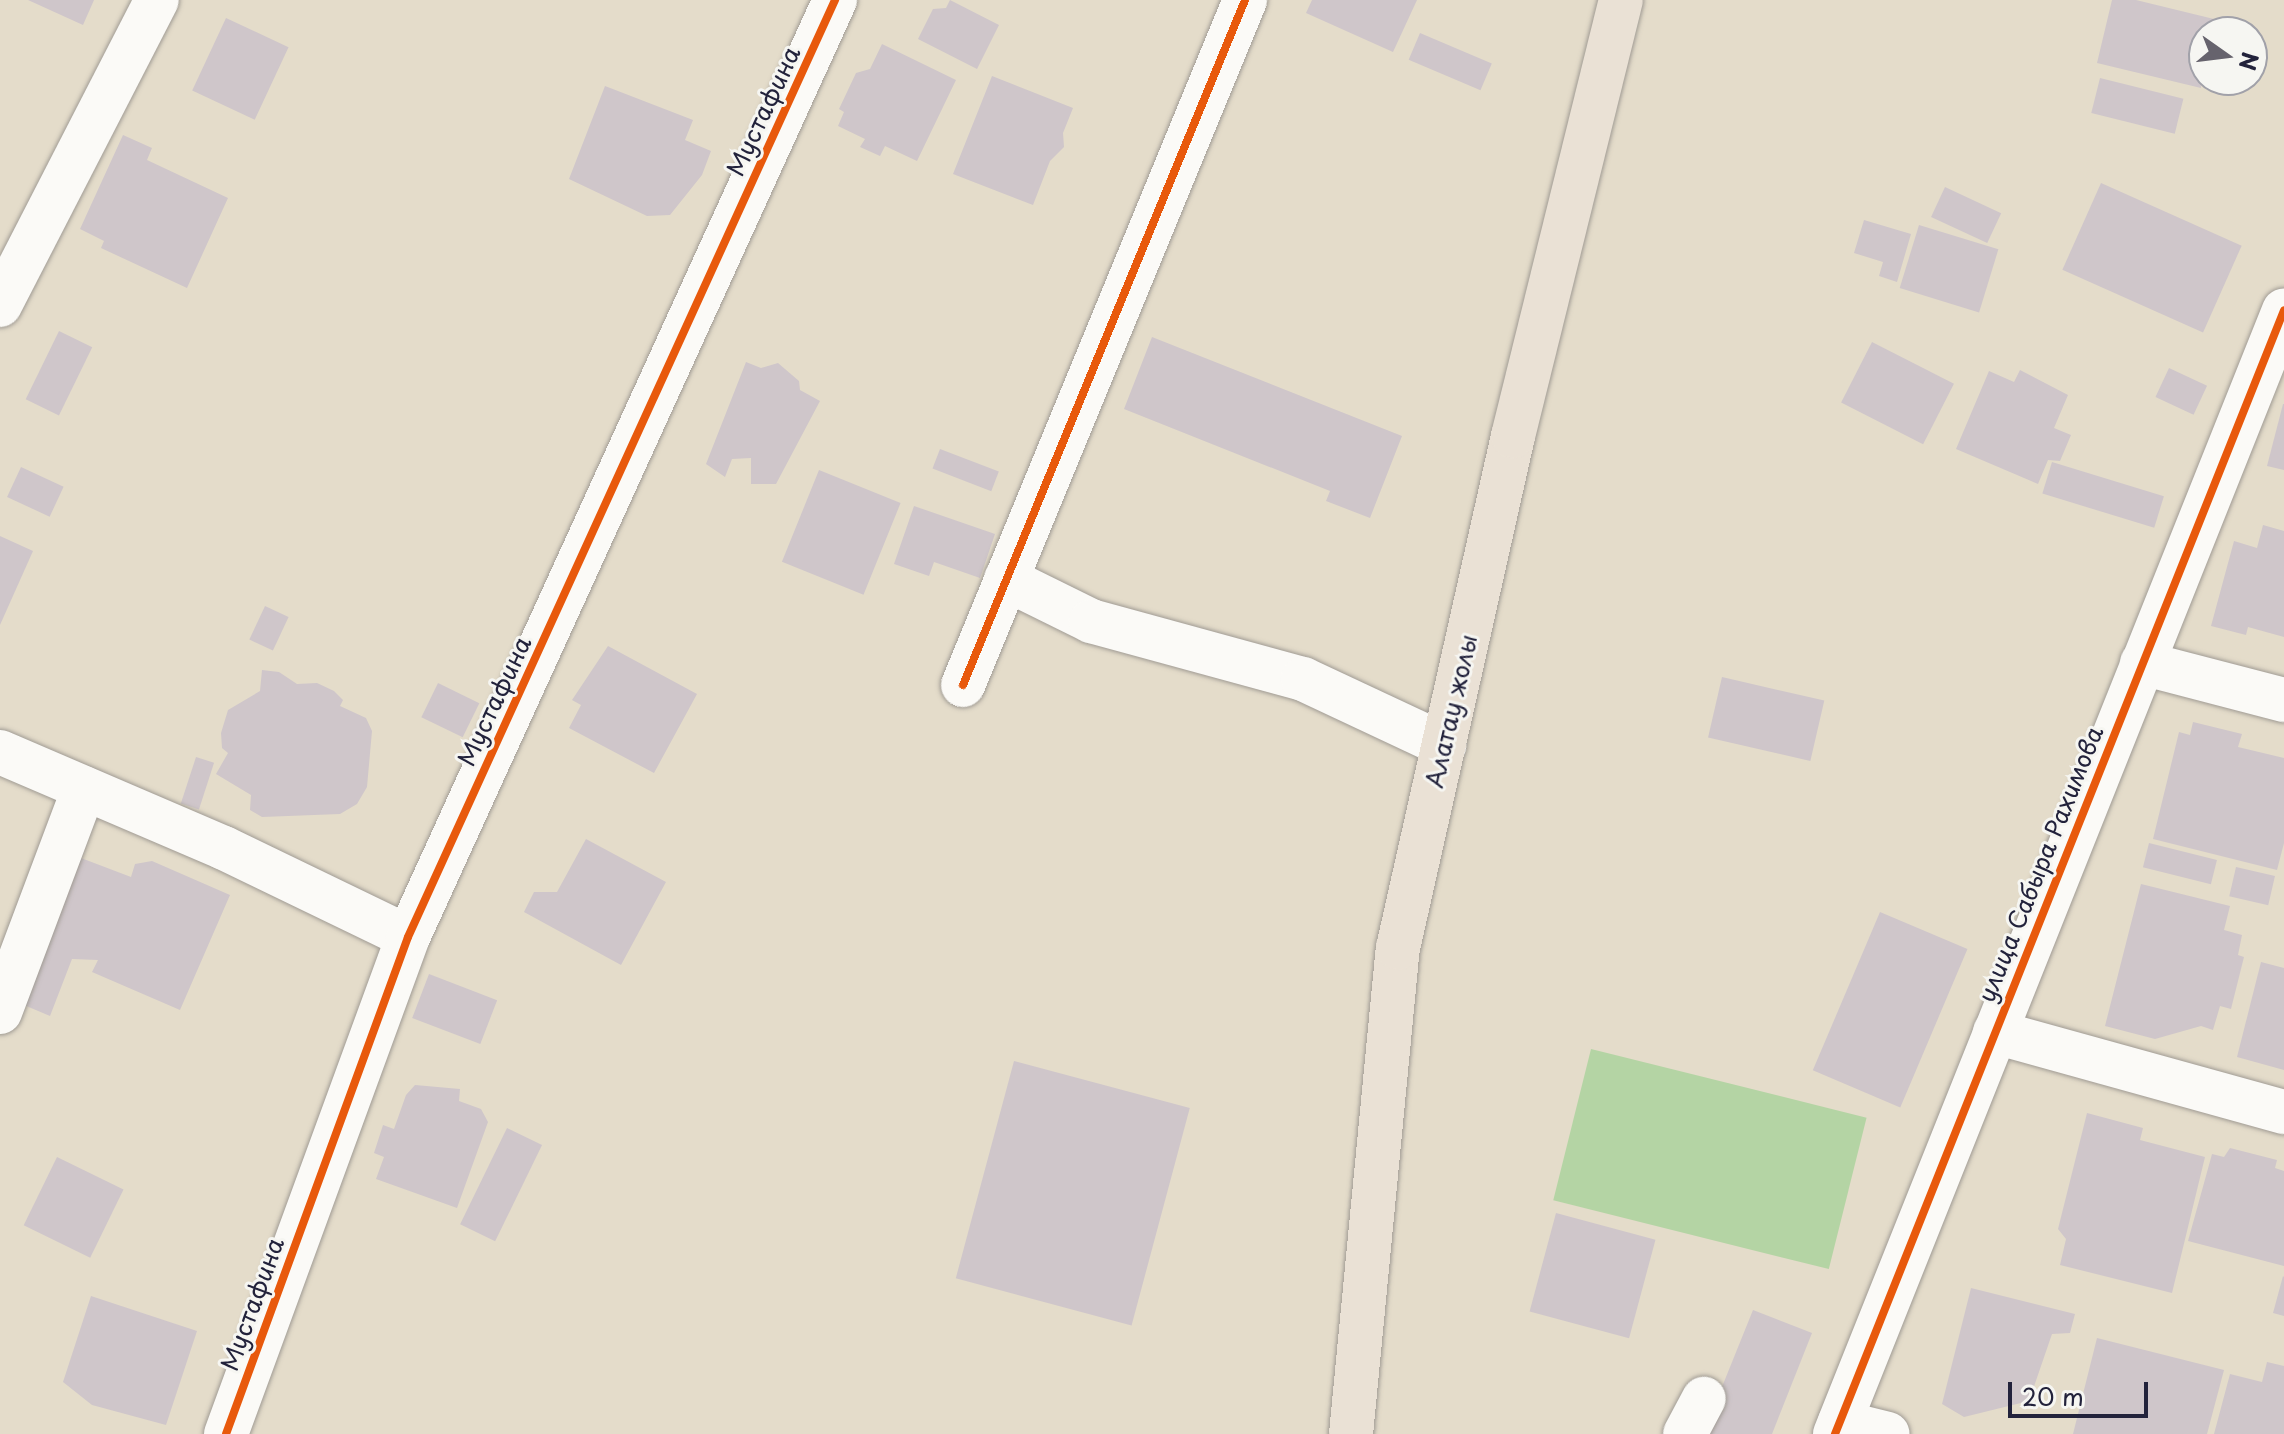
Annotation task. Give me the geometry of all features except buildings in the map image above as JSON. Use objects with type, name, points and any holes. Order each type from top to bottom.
[{"type":"main road","name":"Алатау жолы","points":[[1351,1434],[1398,948],[1513,436],[1621,0]]},
{"type":"street","points":[[0,305],[157,0]]},
{"type":"street","name":"Мустафина","points":[[226,1434],[408,937],[835,0]]},
{"type":"street","points":[[963,685],[1245,0]]},
{"type":"street","name":"улица Сабыра Рахимова","points":[[1838,1428],[2284,310]]},
{"type":"street","points":[[1006,579],[1091,621],[1303,679],[1444,745]]},
{"type":"street","points":[[2142,663],[2284,700]]},
{"type":"street","points":[[0,752],[408,937]]},
{"type":"street","points":[[0,1012],[84,788]]},
{"type":"street","points":[[1995,1032],[2284,1112]]},
{"type":"street","points":[[1838,1428],[1888,1434]]},
{"type":"green space","points":[[1591,1049],[1867,1118],[1829,1269],[1553,1200]]},
{"type":"cycle path","points":[[226,1434],[408,937],[835,0]]},
{"type":"cycle path","points":[[963,685],[1245,0]]},
{"type":"cycle path","points":[[1835,1434],[2284,310]]}]
